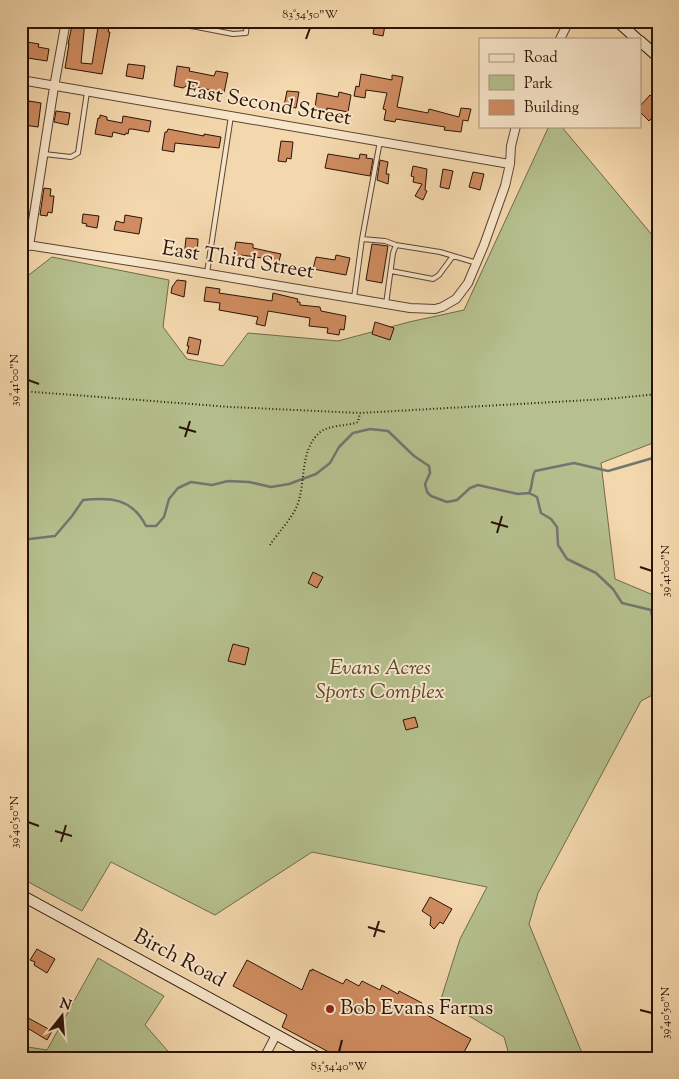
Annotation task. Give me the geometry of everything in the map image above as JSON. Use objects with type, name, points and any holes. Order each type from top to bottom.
[{"type":"street","points":[[25,245],[44,154],[66,21]]},
{"type":"street","points":[[560,38],[568,21]]},
{"type":"street","points":[[617,21],[636,38]]},
{"type":"street","points":[[642,43],[658,56]]},
{"type":"street","name":"East Second Street","points":[[21,80],[510,164]]},
{"type":"street","points":[[477,263],[505,186],[516,128]]},
{"type":"street","name":"East Third Street","points":[[25,245],[207,273],[410,308],[435,309],[449,304],[462,292],[477,263]]},
{"type":"street","name":"Birch Road","points":[[21,895],[228,1006],[276,1035],[320,1058]]},
{"type":"street","points":[[264,1058],[276,1035]]},
{"type":"lane","points":[[154,21],[232,34],[246,33],[247,21]]},
{"type":"lane","points":[[44,154],[71,157],[78,153],[88,92]]},
{"type":"lane","points":[[207,273],[231,116]]},
{"type":"lane","points":[[354,298],[362,239],[380,141]]},
{"type":"lane","points":[[362,239],[385,241],[396,245],[440,252],[477,263]]},
{"type":"lane","points":[[386,304],[396,245]]},
{"type":"lane","points":[[391,271],[433,279],[439,275],[453,256]]},
{"type":"path","points":[[21,391],[231,407],[360,413],[607,399],[658,394]]},
{"type":"path","points":[[270,545],[296,508],[300,495],[304,463],[318,434],[327,429],[358,422],[360,413]]},
{"type":"green space","name":"Evans Acres Sports Complex","points":[[548,128],[563,128],[658,242],[658,441],[601,463],[615,579],[658,597],[658,692],[641,701],[538,893],[529,924],[584,1058],[510,1058],[504,1037],[441,999],[460,939],[487,887],[312,852],[215,915],[111,862],[82,911],[21,878],[21,281],[52,257],[169,280],[163,327],[187,359],[223,366],[248,333],[338,341],[464,310]]},
{"type":"green space","points":[[98,958],[164,996],[145,1025],[174,1058],[21,1058],[21,1046],[47,1050]]},
{"type":"building","points":[[73,21],[85,21],[81,63],[92,64],[99,21],[110,21],[108,32],[110,32],[102,74],[65,68]]},
{"type":"building","points":[[375,21],[386,21],[383,36],[373,34]]},
{"type":"building","points":[[21,41],[39,44],[38,47],[49,49],[47,61],[21,57]]},
{"type":"building","points":[[128,64],[145,66],[143,79],[126,76]]},
{"type":"building","points":[[177,66],[190,68],[189,71],[214,76],[216,71],[228,73],[224,93],[188,85],[183,88],[174,86]]},
{"type":"building","points":[[361,74],[392,80],[392,75],[403,77],[397,107],[428,113],[429,109],[459,117],[461,108],[471,109],[468,121],[463,120],[461,132],[444,130],[445,127],[396,119],[395,122],[384,120],[386,110],[383,109],[387,93],[366,90],[365,98],[354,96],[356,86],[359,87]]},
{"type":"building","points":[[287,91],[299,92],[296,108],[284,106]]},
{"type":"building","points":[[339,92],[351,95],[348,112],[315,108],[317,93],[338,97]]},
{"type":"building","points":[[650,95],[658,102],[658,121],[653,117],[649,121],[642,114],[642,104]]},
{"type":"building","points":[[29,101],[41,103],[38,127],[24,125]]},
{"type":"building","points":[[56,111],[70,113],[68,125],[54,122]]},
{"type":"building","points":[[100,115],[107,117],[107,120],[122,123],[123,116],[151,121],[149,132],[129,129],[128,134],[126,133],[125,135],[113,132],[112,137],[95,134]]},
{"type":"building","points":[[168,129],[204,136],[204,134],[221,137],[219,148],[175,143],[174,152],[162,150],[165,132]]},
{"type":"building","points":[[281,141],[293,142],[291,159],[287,158],[286,162],[278,161]]},
{"type":"building","points":[[328,154],[359,159],[360,154],[367,155],[366,158],[373,159],[370,176],[325,168]]},
{"type":"building","points":[[380,160],[388,162],[386,174],[389,174],[388,184],[377,180]]},
{"type":"building","points":[[413,166],[427,169],[425,190],[427,191],[423,200],[415,196],[422,184],[413,182],[414,177],[411,176]]},
{"type":"building","points":[[443,169],[453,171],[449,189],[440,187]]},
{"type":"building","points":[[473,172],[484,174],[480,190],[469,187]]},
{"type":"building","points":[[44,188],[51,189],[50,196],[54,196],[52,213],[48,212],[47,216],[40,215]]},
{"type":"building","points":[[83,214],[99,216],[97,228],[86,226],[87,224],[82,223]]},
{"type":"building","points":[[125,215],[142,218],[139,234],[114,230],[116,221],[124,223]]},
{"type":"building","points":[[186,238],[198,239],[197,255],[194,254],[194,258],[184,257]]},
{"type":"building","points":[[236,242],[253,244],[253,248],[281,254],[278,264],[262,261],[262,258],[241,255],[241,260],[233,259]]},
{"type":"building","points":[[372,244],[388,246],[382,283],[366,280]]},
{"type":"building","points":[[336,255],[350,258],[346,275],[313,269],[316,257],[335,260]]},
{"type":"building","points":[[177,280],[186,281],[184,297],[171,293],[172,287]]},
{"type":"building","points":[[206,287],[220,289],[219,293],[272,301],[273,293],[298,299],[297,302],[300,302],[300,305],[320,307],[321,311],[346,316],[344,330],[340,329],[339,335],[327,333],[328,328],[309,326],[310,318],[268,311],[265,326],[256,324],[258,317],[219,310],[220,303],[204,301]]},
{"type":"building","points":[[375,322],[394,328],[390,340],[372,334]]},
{"type":"building","points":[[189,337],[201,340],[198,355],[187,353]]},
{"type":"building","points":[[313,572],[323,577],[317,588],[308,583]]},
{"type":"building","points":[[233,644],[249,648],[245,665],[228,661]]},
{"type":"building","points":[[415,717],[418,727],[406,730],[403,720]]},
{"type":"building","points":[[430,897],[452,909],[443,924],[440,922],[434,929],[430,925],[431,917],[422,911]]},
{"type":"building","points":[[37,949],[55,959],[47,973],[34,965],[35,962],[30,960]]},
{"type":"building","name":"Bob Evans Farms","points":[[247,960],[302,990],[312,969],[343,984],[346,979],[359,986],[362,981],[380,990],[382,985],[398,994],[399,991],[422,1003],[418,1010],[471,1039],[461,1058],[340,1058],[282,1027],[287,1015],[233,986]]},
{"type":"building","points":[[21,1014],[52,1031],[47,1040],[21,1024]]},
{"type":"waterway","points":[[21,540],[55,536],[83,500],[102,499],[119,501],[134,510],[146,526],[156,526],[164,517],[169,499],[178,488],[191,482],[212,485],[228,481],[249,482],[271,487],[289,484],[316,474],[330,463],[339,447],[353,433],[370,429],[388,431],[414,456],[429,466],[430,473],[425,484],[427,492],[431,496],[447,502],[457,500],[470,488],[478,485],[518,494],[529,493],[537,497],[541,513],[551,519],[557,527],[558,545],[567,559],[596,573],[613,589],[622,603],[651,610],[658,650]]},
{"type":"waterway","points":[[529,493],[535,471],[574,463],[608,471],[653,458],[658,452]]},
{"type":"place","name":"Bob Evans Farms","points":[[330,1009]]}]
